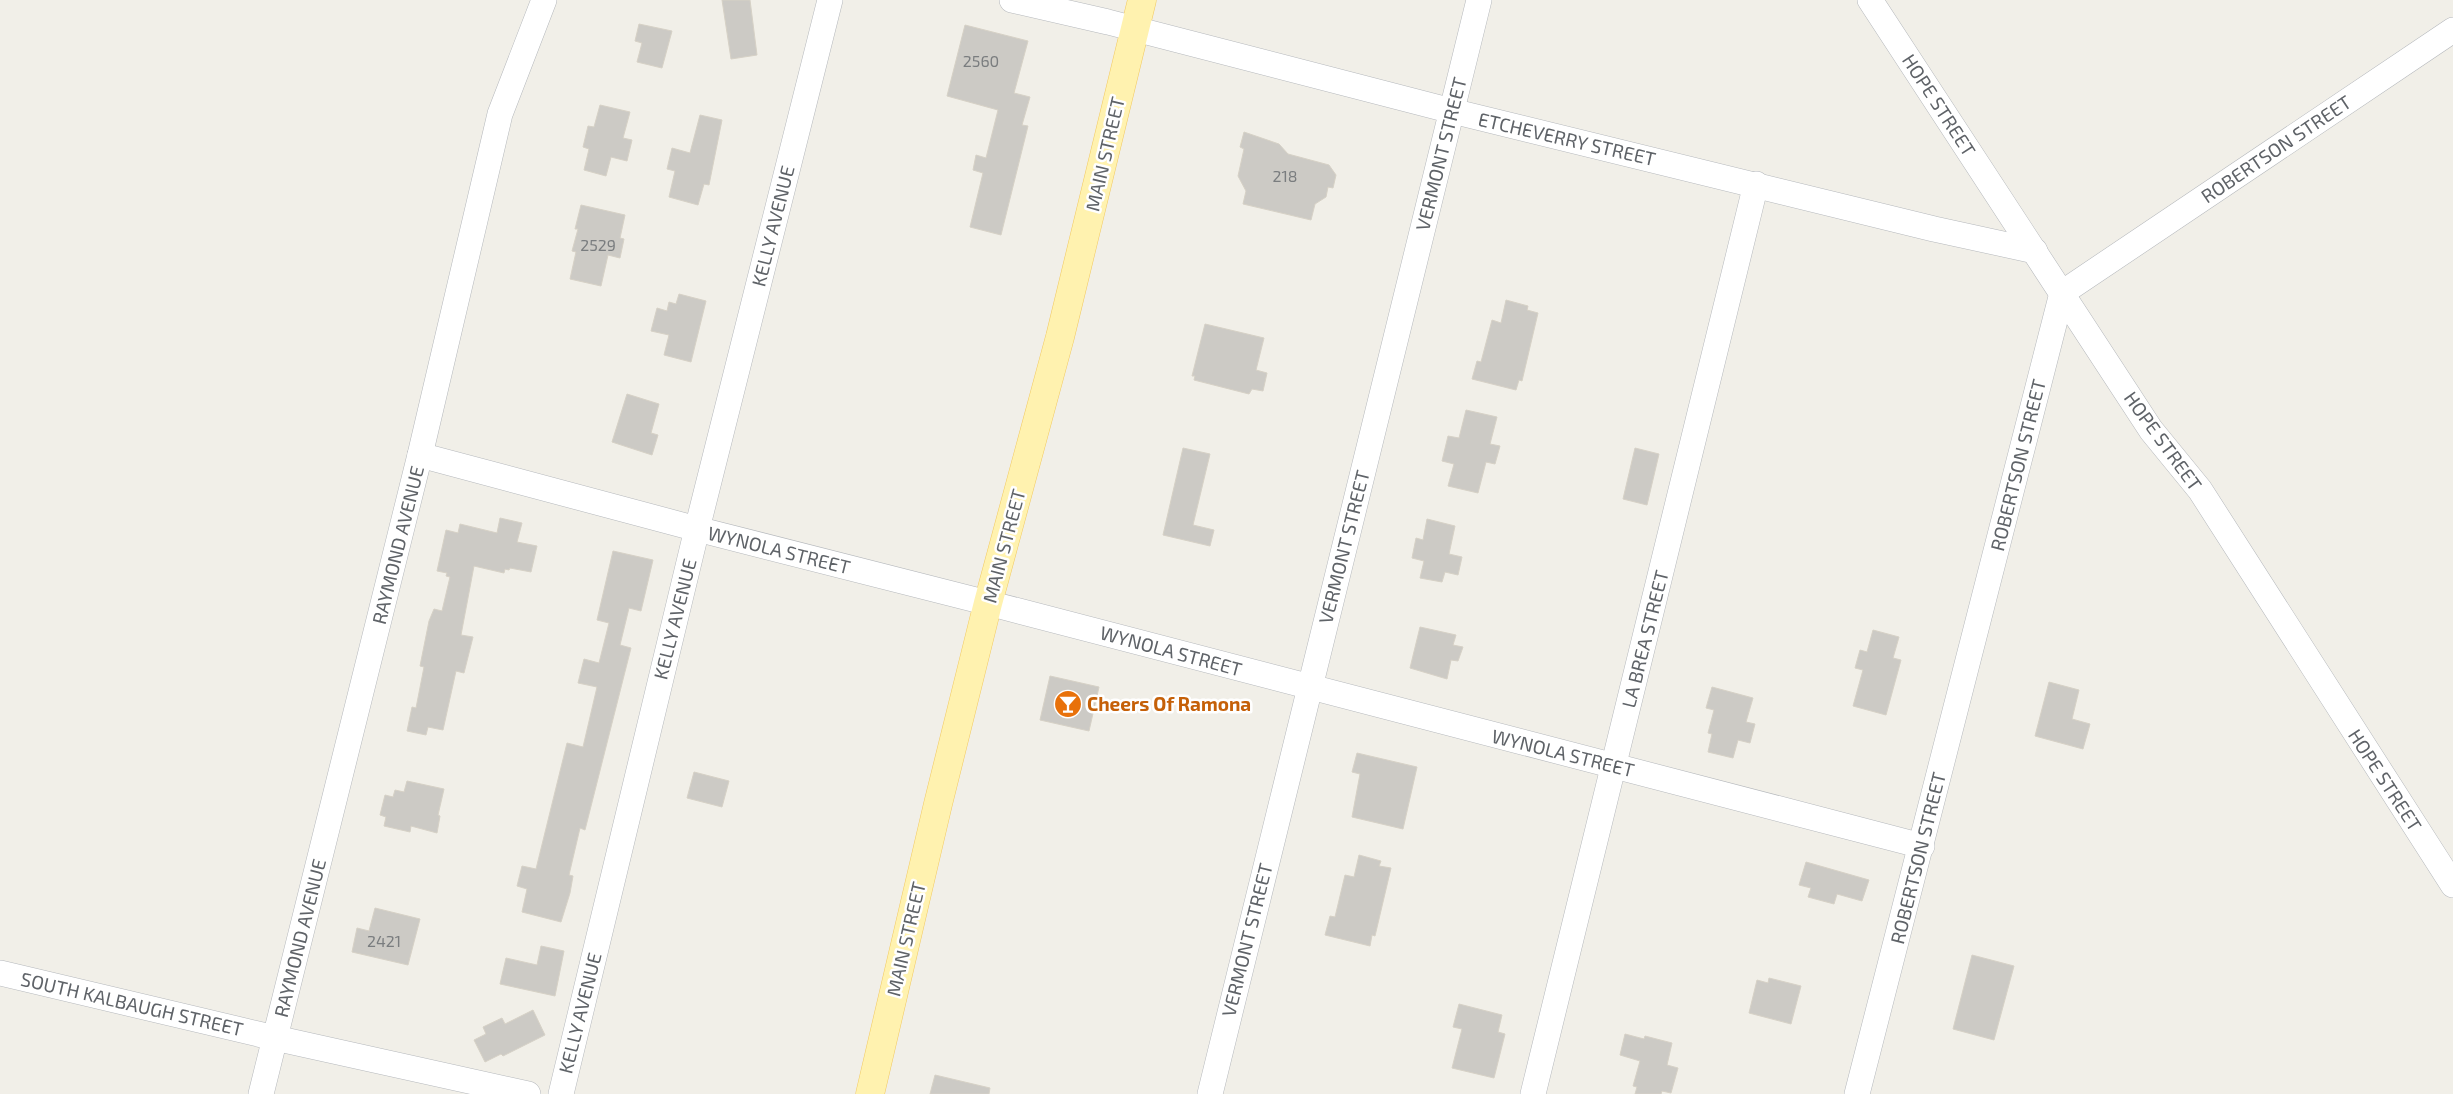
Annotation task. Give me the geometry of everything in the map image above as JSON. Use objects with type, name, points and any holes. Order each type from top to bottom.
[{"type":"main road","name":"MAIN STREET","points":[[870,1094],[938,804],[988,602],[1060,337],[1142,0]]},
{"type":"street","name":"RAYMOND AVENUE","points":[[261,1094],[420,455],[500,114],[544,0]]},
{"type":"street","name":"KELLY AVENUE","points":[[561,1094],[697,529],[830,0]]},
{"type":"street","name":"ETCHEVERRY STREET","points":[[1012,0],[1134,29],[1452,111],[1934,229],[2035,251]]},
{"type":"street","name":"VERMONT STREET","points":[[1210,1094],[1479,0]]},
{"type":"street","name":"HOPE STREET","points":[[1870,0],[2151,430],[2200,490],[2453,885]]},
{"type":"street","name":"ROBERTSON STREET","points":[[1857,1094],[2062,293],[2453,30]]},
{"type":"street","name":"LA BREA STREET","points":[[1533,1094],[1756,184]]},
{"type":"street","name":"WYNOLA STREET","points":[[420,455],[697,529],[988,602],[1309,688],[1922,846]]},
{"type":"street","name":"SOUTH KALBAUGH STREET","points":[[0,973],[275,1038],[528,1094]]},
{"type":"building","points":[[722,0],[750,0],[757,55],[731,59]]},
{"type":"building","points":[[639,24],[672,31],[662,68],[637,62],[642,43],[635,41]]},
{"type":"building","points":[[965,25],[1028,41],[1014,93],[1030,97],[1022,125],[1028,126],[1001,235],[970,227],[983,173],[973,170],[976,155],[986,158],[998,110],[947,96]]},
{"type":"building","points":[[600,105],[630,112],[623,138],[632,140],[627,161],[611,157],[606,176],[584,170],[589,149],[583,147],[588,126],[594,127]]},
{"type":"building","points":[[700,115],[722,120],[709,185],[704,184],[698,205],[669,197],[675,171],[667,169],[672,148],[690,153]]},
{"type":"building","points":[[1244,132],[1279,144],[1288,154],[1329,165],[1336,175],[1333,188],[1328,187],[1326,197],[1315,204],[1311,220],[1243,204],[1246,191],[1238,176],[1244,149],[1240,147]]},
{"type":"building","points":[[581,205],[625,215],[620,238],[624,239],[620,258],[608,255],[601,286],[570,279],[576,252],[572,251],[578,229],[575,229]]},
{"type":"building","points":[[679,294],[706,301],[691,362],[664,355],[669,335],[651,331],[657,308],[667,311],[669,302],[676,304]]},
{"type":"building","points":[[1506,300],[1528,306],[1527,310],[1538,313],[1522,381],[1519,380],[1516,390],[1472,379],[1477,361],[1481,362],[1492,320],[1501,323]]},
{"type":"building","points":[[1205,324],[1264,338],[1256,370],[1267,373],[1263,391],[1252,389],[1249,394],[1194,380],[1195,376],[1192,376]]},
{"type":"building","points":[[627,394],[659,404],[651,433],[658,435],[652,455],[612,442]]},
{"type":"building","points":[[1466,410],[1497,417],[1490,444],[1500,446],[1495,464],[1486,462],[1478,493],[1448,486],[1454,464],[1442,461],[1448,436],[1459,438]]},
{"type":"building","points":[[1183,448],[1210,454],[1193,525],[1214,530],[1210,546],[1163,535]]},
{"type":"building","points":[[1635,448],[1659,454],[1647,505],[1623,499]]},
{"type":"building","points":[[500,518],[522,523],[517,542],[537,546],[531,572],[510,568],[509,570],[505,569],[504,573],[474,566],[461,635],[473,637],[464,673],[456,671],[443,730],[428,727],[426,735],[407,731],[412,707],[416,708],[424,667],[420,666],[429,621],[434,609],[442,611],[450,577],[446,576],[447,573],[437,571],[446,530],[458,533],[460,524],[497,533]]},
{"type":"building","points":[[1427,519],[1455,526],[1449,554],[1462,557],[1458,575],[1445,572],[1442,582],[1420,578],[1424,561],[1412,558],[1416,538],[1423,540]]},
{"type":"building","points":[[613,551],[653,560],[641,611],[629,608],[620,645],[631,648],[585,830],[580,828],[569,875],[573,876],[570,893],[561,922],[522,912],[527,889],[517,886],[522,866],[536,869],[567,743],[583,747],[597,687],[578,683],[584,659],[599,663],[609,623],[597,620]]},
{"type":"building","points":[[1420,627],[1456,635],[1453,645],[1463,647],[1458,661],[1451,660],[1447,679],[1410,668]]},
{"type":"building","points":[[1873,630],[1899,637],[1893,658],[1901,660],[1886,715],[1853,706],[1863,670],[1855,668],[1860,650],[1867,652]]},
{"type":"building","points":[[1050,676],[1099,687],[1089,731],[1040,720]]},
{"type":"building","points":[[2049,682],[2079,690],[2072,719],[2090,724],[2083,749],[2035,736]]},
{"type":"building","points":[[1712,687],[1753,698],[1746,722],[1755,724],[1750,743],[1738,740],[1733,758],[1708,752],[1712,734],[1708,733],[1714,710],[1706,708]]},
{"type":"building","points":[[1357,753],[1417,767],[1403,829],[1352,817],[1360,774],[1352,772]]},
{"type":"building","points":[[694,772],[729,781],[722,807],[687,798]]},
{"type":"building","points":[[407,781],[444,789],[438,815],[440,816],[437,833],[411,826],[410,832],[384,826],[386,817],[380,815],[385,795],[393,797],[395,790],[404,792]]},
{"type":"building","points":[[1359,855],[1381,861],[1379,866],[1391,868],[1375,936],[1372,935],[1370,946],[1325,935],[1330,916],[1335,917],[1345,875],[1354,877]]},
{"type":"building","points":[[1806,862],[1869,880],[1862,901],[1837,894],[1834,904],[1808,897],[1811,888],[1799,885]]},
{"type":"building","points":[[375,908],[420,919],[408,965],[352,952],[357,928],[369,931]]},
{"type":"building","points":[[541,946],[564,951],[555,996],[500,984],[506,958],[537,965]]},
{"type":"building","points":[[1972,955],[2014,966],[1994,1040],[1953,1029]]},
{"type":"building","points":[[1769,978],[1801,986],[1791,1024],[1749,1013],[1757,980],[1768,983]]},
{"type":"building","points":[[1459,1004],[1502,1015],[1498,1032],[1505,1034],[1494,1078],[1452,1068],[1462,1029],[1453,1027]]},
{"type":"building","points":[[533,1010],[545,1035],[503,1056],[501,1054],[485,1062],[474,1040],[486,1034],[483,1027],[502,1018],[505,1024]]},
{"type":"building","points":[[1625,1034],[1644,1039],[1645,1036],[1672,1043],[1667,1065],[1678,1068],[1671,1093],[1662,1091],[1661,1094],[1635,1094],[1637,1087],[1633,1086],[1640,1061],[1620,1055]]},
{"type":"building","points":[[935,1075],[990,1088],[989,1094],[930,1094]]},
{"type":"place","name":"Cheers Of Ramona","points":[[1068,704]]}]
